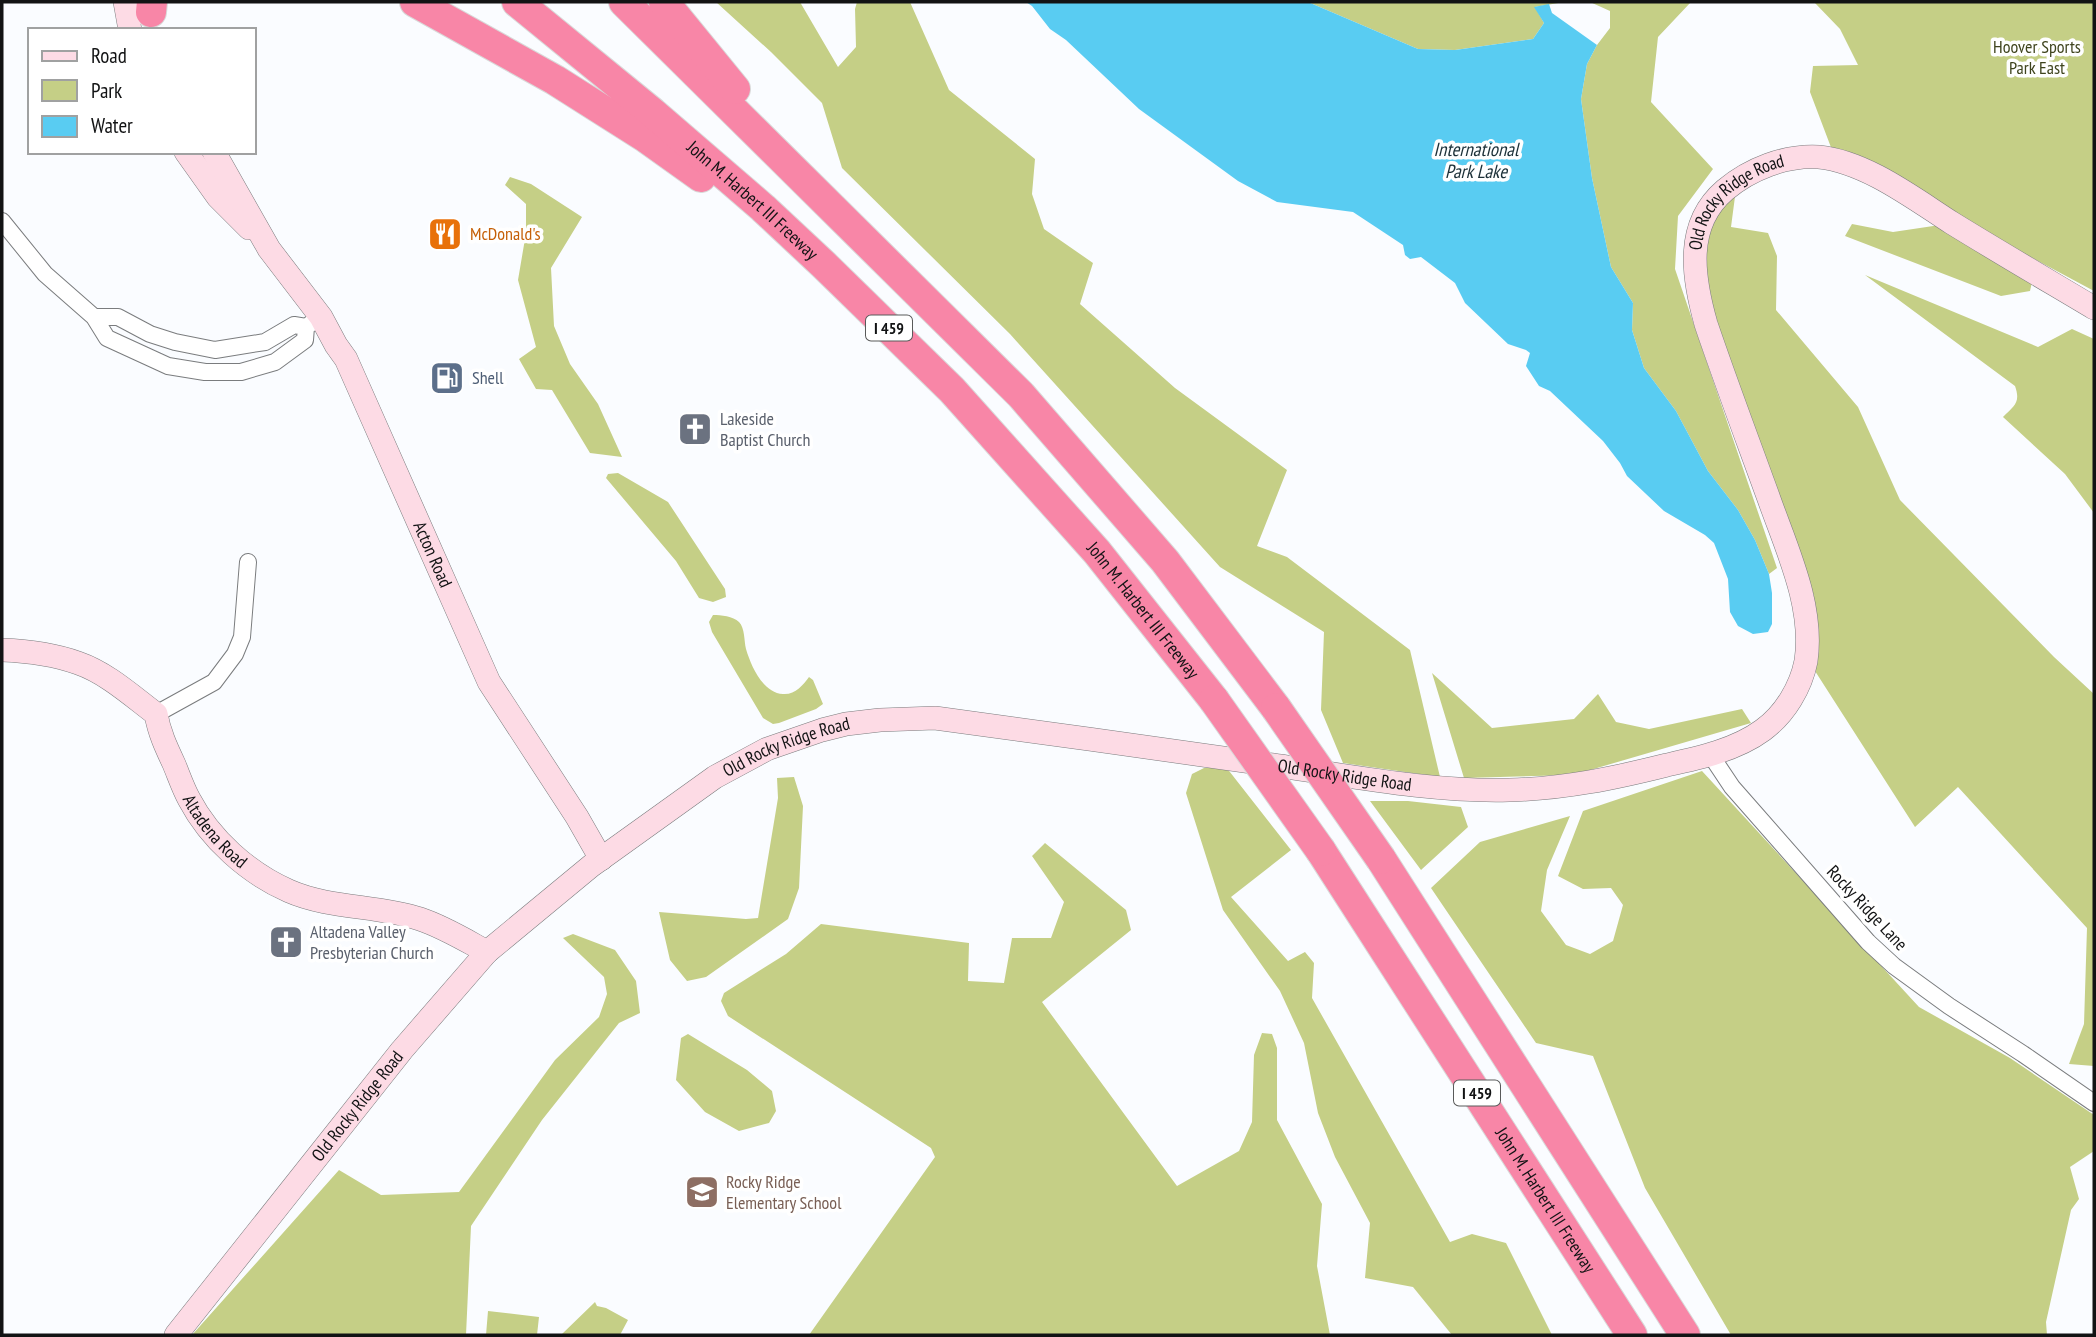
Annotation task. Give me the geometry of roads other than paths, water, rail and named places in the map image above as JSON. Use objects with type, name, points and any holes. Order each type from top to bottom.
[{"type":"highway","points":[[415,2],[555,80],[645,137],[824,265]]},
{"type":"highway","name":"John M. Harbert III Freeway","points":[[517,2],[673,130],[824,265],[952,390],[1097,552],[1214,700],[1321,851],[1632,1335]]},
{"type":"highway","name":"I 459","points":[[624,2],[1021,395],[1165,561],[1276,708],[1381,859],[1685,1335]]},
{"type":"highway","points":[[664,2],[727,77],[774,148]]},
{"type":"street","name":"Acton Road","points":[[187,154],[218,197],[269,248]]},
{"type":"street","name":"Acton Road","points":[[215,154],[314,322],[346,359],[489,682],[577,817],[601,859]]},
{"type":"street","name":"Old Rocky Ridge Road","points":[[176,1335],[402,1050],[487,953],[601,859],[689,795],[767,749],[846,724],[935,718],[1397,782],[1476,790],[1541,789],[1650,770],[1710,754],[1763,730],[1784,711],[1801,677],[1807,637],[1804,607],[1710,336],[1696,286],[1694,257],[1703,218],[1717,197],[1739,179],[1787,159],[1820,158],[1839,161],[1870,174],[1918,201],[2094,308]]},
{"type":"street","points":[[2,221],[45,274],[94,317],[107,338],[168,366],[205,372],[241,372],[275,362],[306,340],[314,322]]},
{"type":"street","points":[[94,317],[118,317],[150,334],[175,342],[215,349],[265,342],[295,325],[314,322]]},
{"type":"street","points":[[2,650],[37,652],[80,663],[117,684],[156,714],[214,682],[236,654],[242,637],[248,562]]},
{"type":"street","name":"Altadena Road","points":[[156,714],[159,733],[190,800],[216,837],[262,877],[291,892],[327,902],[418,919],[452,932],[487,953]]},
{"type":"street","name":"Rocky Ridge Lane","points":[[1710,754],[1732,787],[1868,942],[1894,966],[2094,1103]]},
{"type":"water","name":"International Park Lake","points":[[1026,2],[1308,2],[1418,49],[1455,50],[1533,39],[1544,23],[1534,7],[1549,4],[1552,13],[1597,45],[1587,64],[1581,99],[1592,178],[1611,267],[1633,303],[1632,330],[1644,368],[1676,411],[1708,471],[1738,510],[1755,540],[1769,574],[1772,593],[1772,624],[1768,632],[1753,634],[1738,626],[1730,612],[1728,579],[1714,543],[1664,511],[1627,476],[1603,441],[1550,391],[1539,386],[1526,366],[1530,353],[1508,344],[1465,303],[1455,283],[1421,257],[1410,259],[1405,255],[1403,245],[1353,212],[1277,202],[1238,181],[1139,109],[1066,40],[1050,29]]},
{"type":"place","name":"McDonald's","points":[[445,234]]},
{"type":"place","name":"Shell","points":[[447,378]]},
{"type":"place","name":"Lakeside Baptist Church","points":[[695,429]]},
{"type":"place","name":"Altadena Valley Presbyterian Church","points":[[286,942]]},
{"type":"place","name":"Rocky Ridge Elementary School","points":[[702,1192]]},
{"type":"park label","name":"Hoover Sports Park East","points":[[2037,57]]}]
